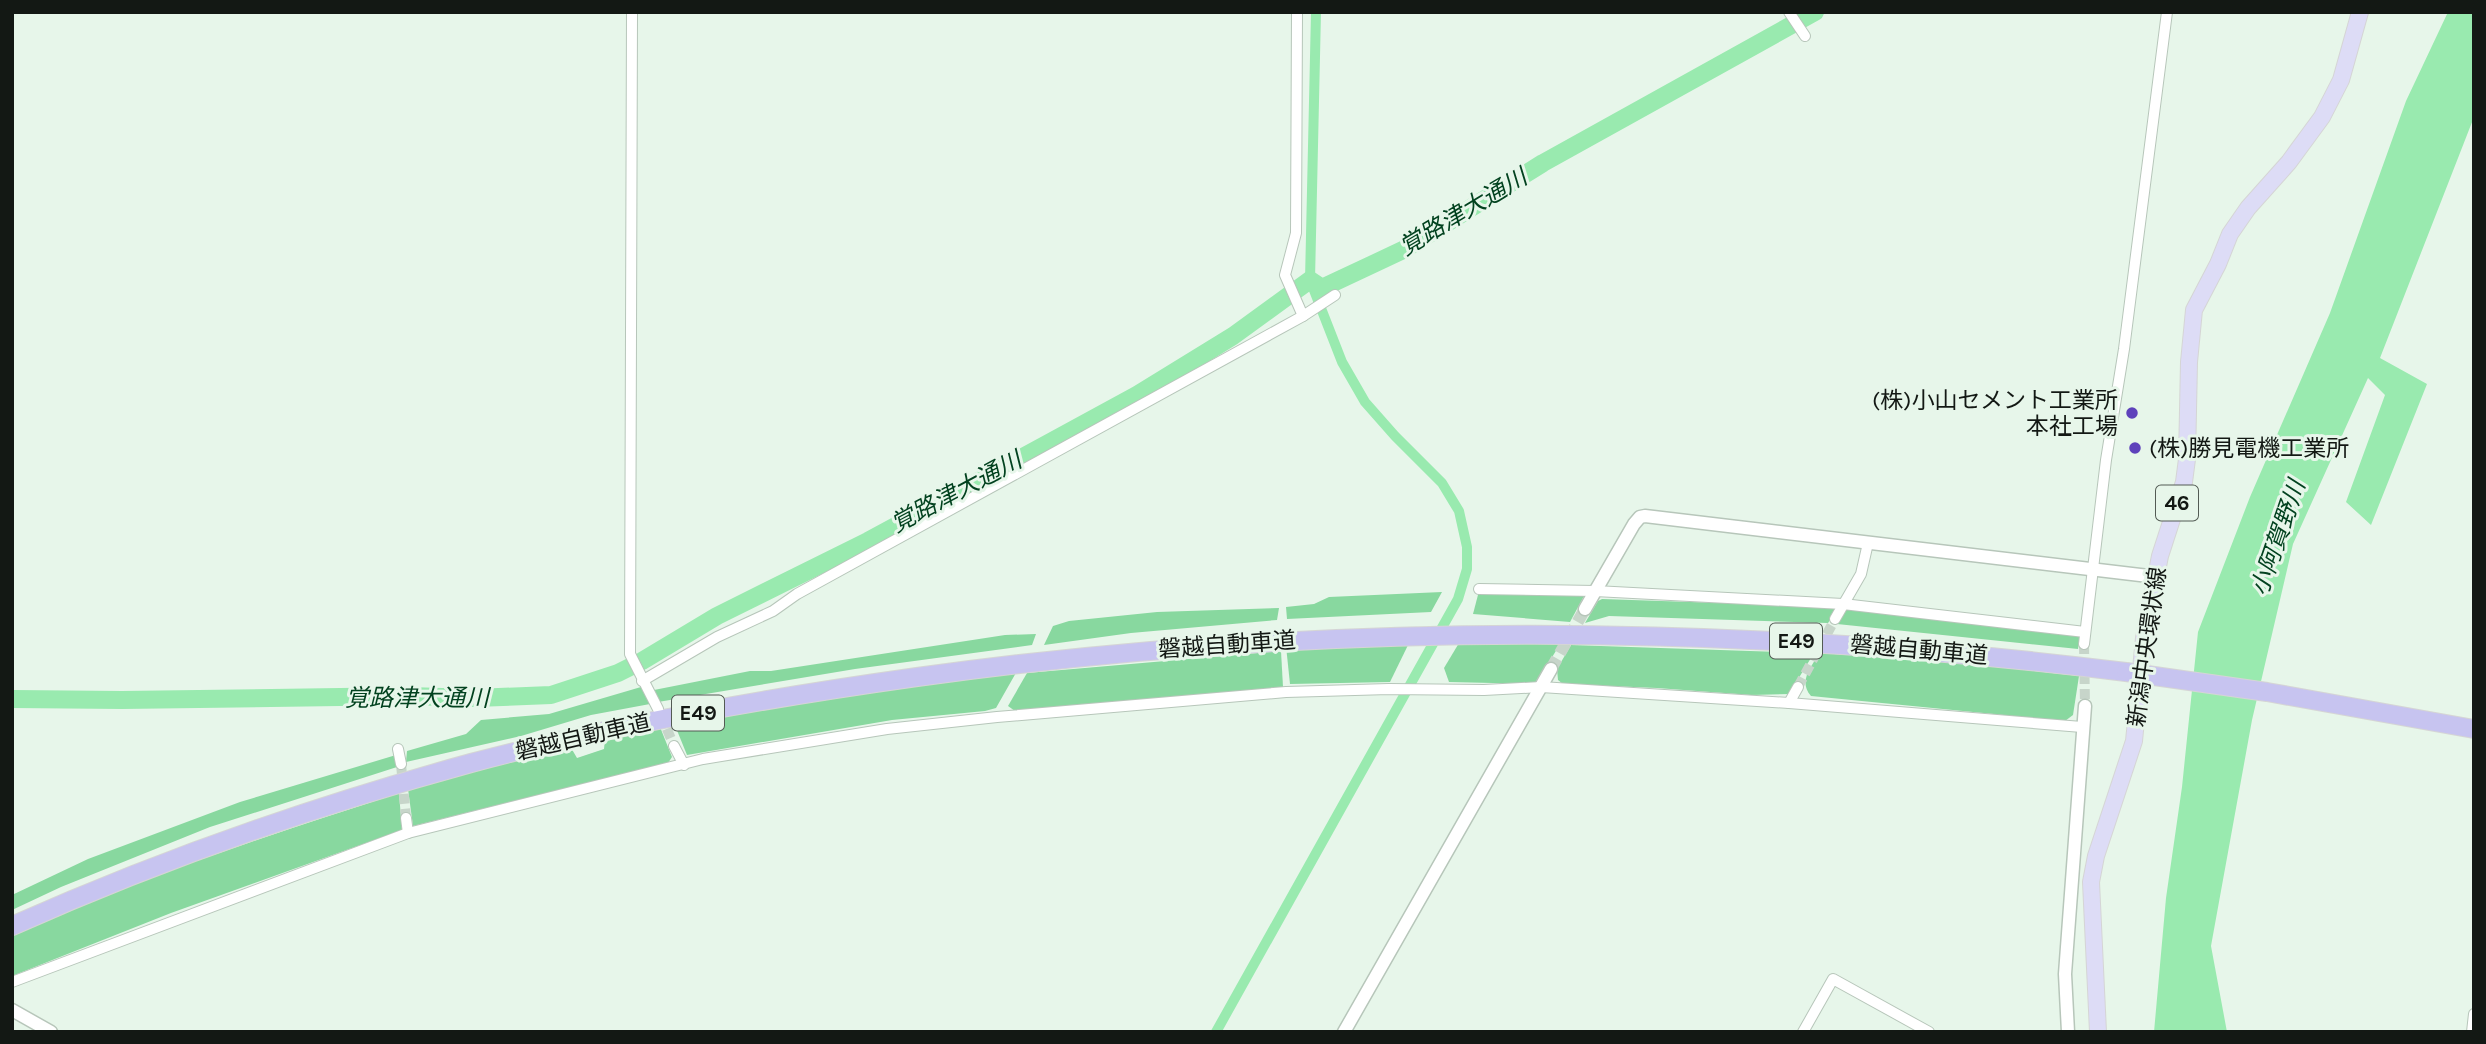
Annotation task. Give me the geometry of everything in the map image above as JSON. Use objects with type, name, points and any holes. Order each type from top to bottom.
[{"type":"highway","name":"磐越自動車道","points":[[12,926],[152,867],[278,821],[470,763],[654,721],[861,685],[1021,663],[1203,646],[1465,634],[1668,635],[1851,644],[2015,658],[2126,672],[2267,692],[2474,729]]},
{"type":"main road","name":"新潟中央環状線","points":[[2098,1032],[2091,882],[2096,856],[2134,741],[2144,638],[2160,556],[2184,482],[2188,459],[2189,362],[2194,310],[2230,234],[2322,117],[2341,80],[2360,12]]},
{"type":"street","points":[[632,12],[630,641],[632,657],[658,709]]},
{"type":"street","points":[[1297,12],[1296,233],[1285,275],[1304,311]]},
{"type":"street","points":[[2084,644],[2106,460],[2124,349],[2167,12]]},
{"type":"street","points":[[1790,14],[1803,33]]},
{"type":"street","points":[[641,678],[773,611],[797,594],[1335,295]]},
{"type":"street","points":[[1584,609],[1634,524],[1640,517],[1645,516],[2157,578]]},
{"type":"street","points":[[1835,620],[1861,574],[1868,543]]},
{"type":"street","points":[[1479,589],[1595,591],[1843,604],[2085,632]]},
{"type":"street","points":[[1344,1032],[1551,669]]},
{"type":"street","points":[[12,982],[408,833],[703,760],[887,729],[1286,692],[1541,687],[1789,703],[2082,727]]},
{"type":"street","points":[[1789,703],[1798,687]]},
{"type":"street","points":[[2068,1032],[2064,974],[2085,706]]},
{"type":"street","points":[[674,746],[684,765]]},
{"type":"street","points":[[398,749],[401,764]]},
{"type":"street","points":[[406,818],[408,833]]},
{"type":"street","points":[[1803,1032],[1833,979],[1928,1032]]},
{"type":"street","points":[[12,1010],[51,1032]]},
{"type":"street","points":[[2472,1032],[2474,1014]]},
{"type":"shaded area","points":[[1479,591],[1584,596],[1570,622],[1473,614]]},
{"type":"shaded area","points":[[1442,592],[1431,612],[1287,619],[1286,607],[1314,604],[1329,597]]},
{"type":"shaded area","points":[[1598,601],[1839,607],[1828,623],[1609,616],[1585,623]]},
{"type":"shaded area","points":[[1846,607],[2080,635],[2078,649],[1837,624]]},
{"type":"shaded area","points":[[1279,608],[1277,620],[1131,633],[1044,645],[1053,626],[1069,621],[1157,612]]},
{"type":"shaded area","points":[[1036,634],[1032,645],[855,669],[658,702],[654,690],[750,671],[771,671],[1005,635]]},
{"type":"shaded area","points":[[1477,640],[1560,644],[1536,684],[1449,682],[1444,668],[1459,643]]},
{"type":"shaded area","points":[[1410,641],[1390,682],[1290,684],[1286,646]]},
{"type":"shaded area","points":[[1571,645],[1814,653],[1789,694],[1751,695],[1563,684],[1558,680],[1557,669]]},
{"type":"shaded area","points":[[1281,651],[1283,687],[1015,711],[1008,706],[1027,673]]},
{"type":"shaded area","points":[[1819,653],[1954,662],[2079,676],[2073,715],[2065,721],[1811,696],[1806,680]]},
{"type":"shaded area","points":[[1017,671],[996,708],[985,711],[892,720],[687,755],[674,723],[772,706]]},
{"type":"shaded area","points":[[641,687],[650,704],[591,715],[521,736],[406,762],[407,751],[466,734],[481,720],[549,714]]},
{"type":"shaded area","points":[[660,727],[672,757],[668,763],[413,826],[408,789],[570,746],[577,758],[604,749],[605,739]]},
{"type":"shaded area","points":[[396,755],[397,767],[210,827],[61,887],[12,910],[12,895],[88,859],[240,802]]},
{"type":"shaded area","points":[[399,793],[402,830],[171,913],[12,976],[12,936],[155,876]]},
{"type":"water","name":"小阿賀野川","points":[[2448,12],[2474,12],[2474,117],[2380,358],[2427,384],[2371,525],[2346,502],[2385,395],[2368,378],[2293,544],[2252,720],[2211,946],[2227,1032],[2154,1032],[2166,898],[2182,787],[2198,632],[2250,497],[2330,313],[2406,101]]},
{"type":"waterway","points":[[1216,1032],[1458,599],[1467,569],[1467,547],[1459,511],[1442,483],[1365,402],[1342,362],[1310,280],[1316,12]]},
{"type":"waterway","name":"覚路津大通川","points":[[12,699],[409,696],[475,698],[551,695],[618,673],[717,616],[868,541],[1137,395],[1233,336],[1310,280],[1322,288],[1405,249],[1543,163],[1815,12]]},
{"type":"tunnel","points":[[1551,669],[1585,609]]},
{"type":"tunnel","points":[[1798,687],[1835,619]]},
{"type":"tunnel","points":[[2084,644],[2085,706]]},
{"type":"tunnel","points":[[661,715],[674,746]]},
{"type":"tunnel","points":[[401,764],[406,818]]},
{"type":"place","name":"(株)小山セメント工業所 本社工場","points":[[2132,413]]},
{"type":"place","name":"(株)勝見電機工業所","points":[[2135,448]]}]
